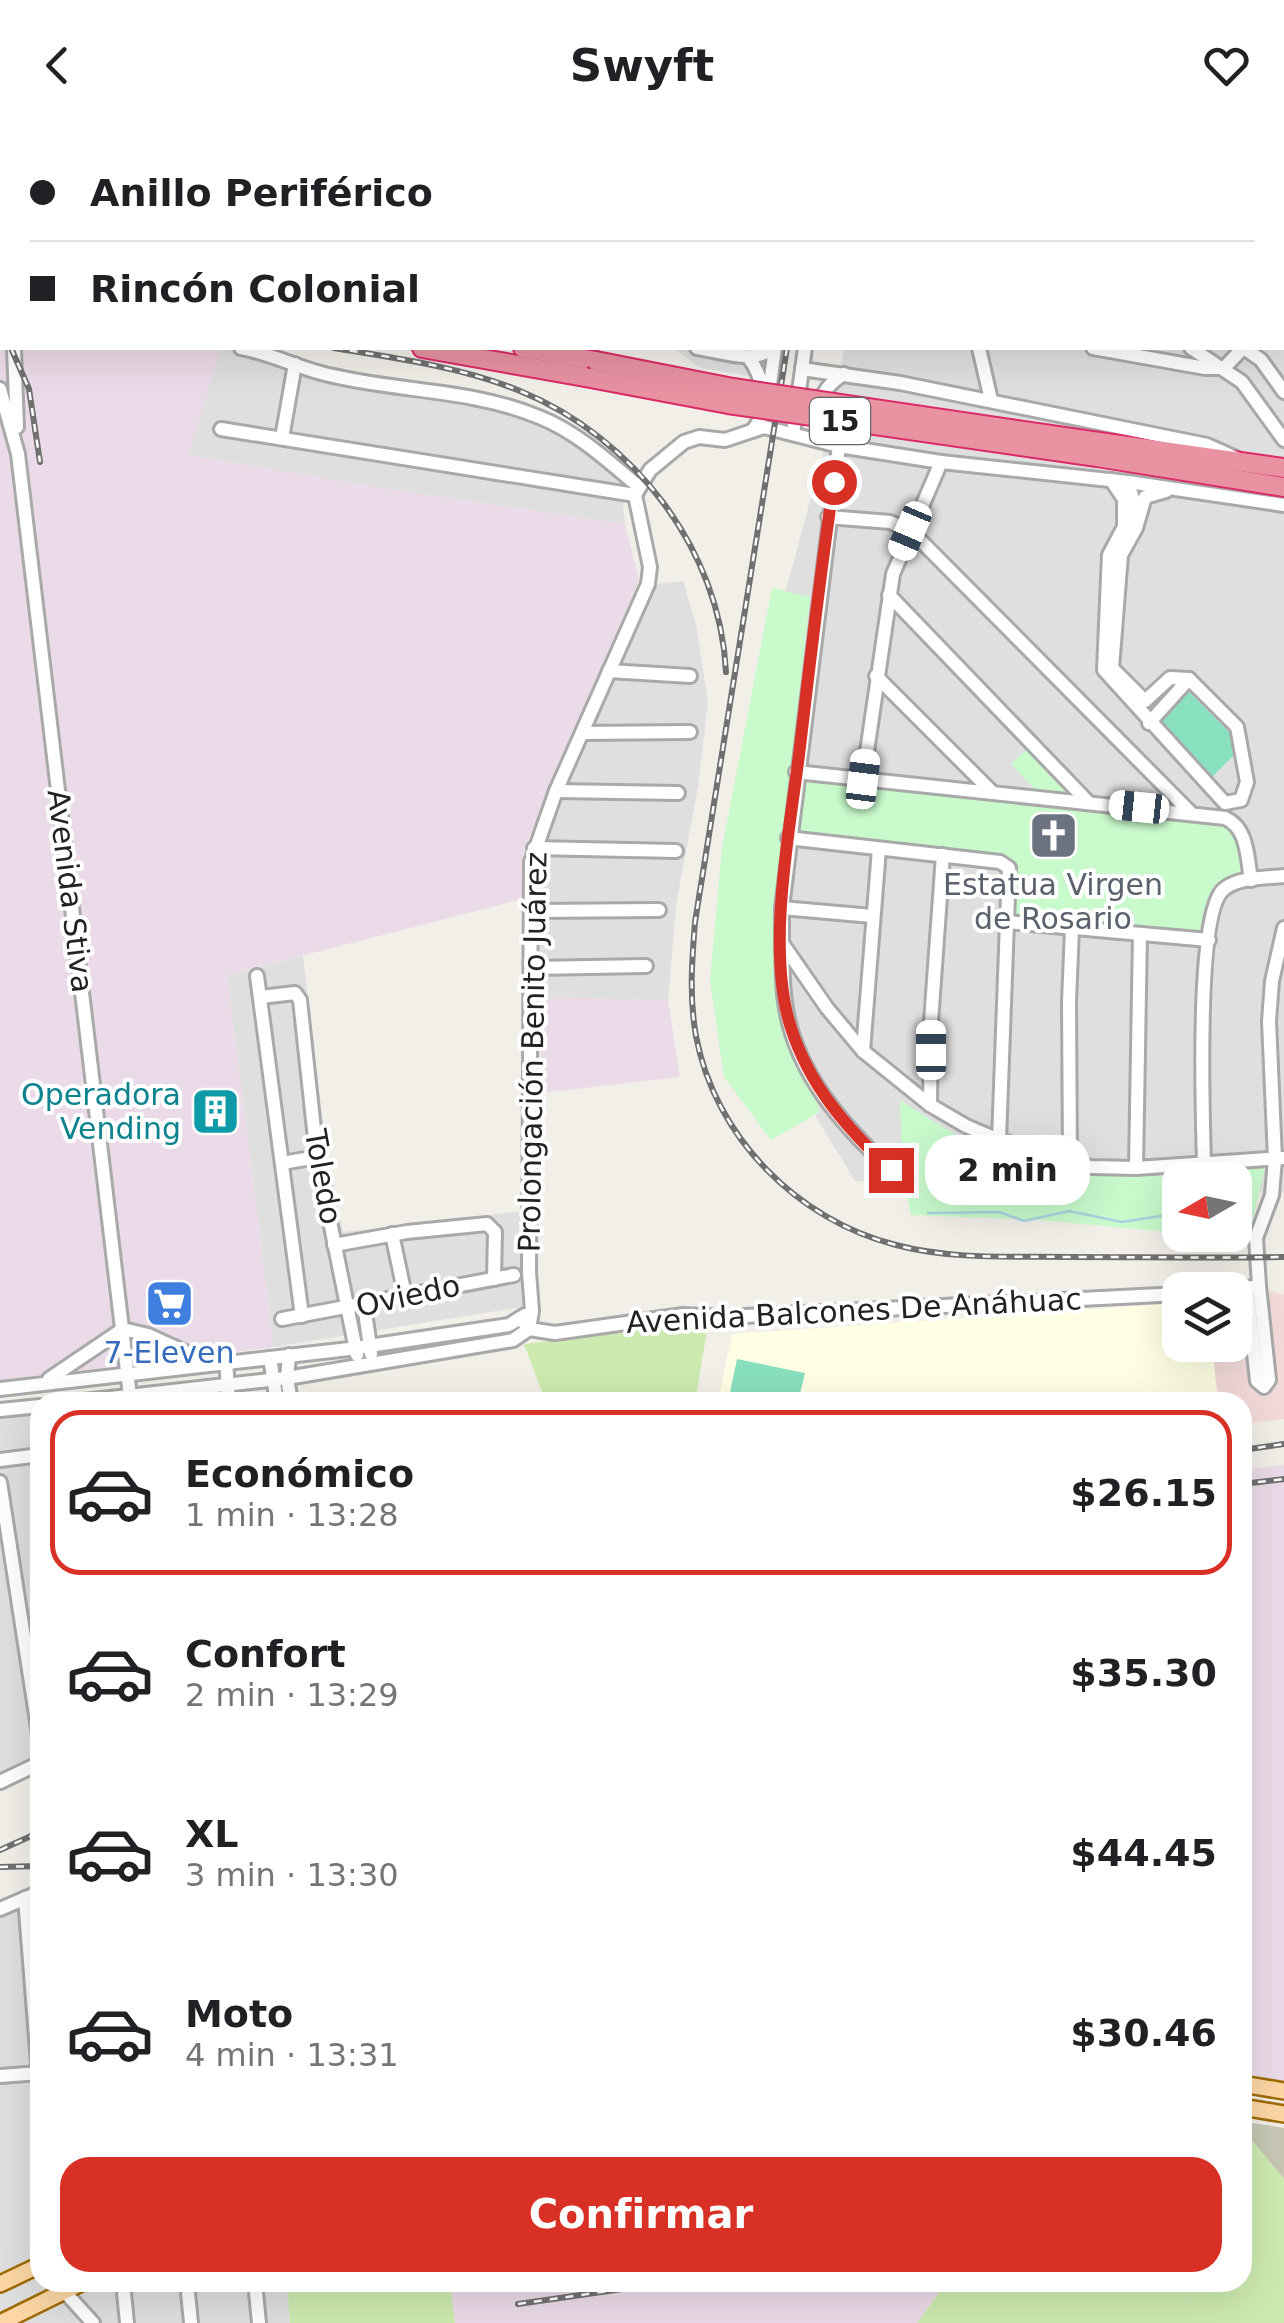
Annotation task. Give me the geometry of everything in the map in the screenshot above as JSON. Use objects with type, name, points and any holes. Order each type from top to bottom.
[{"type":"highway","name":"15","points":[[438,350],[733,388],[1098,450],[1284,487]]},
{"type":"highway","name":"15","points":[[529,350],[591,369]]},
{"type":"highway","name":"15","points":[[1098,450],[1284,468]]},
{"type":"main road","points":[[1252,2086],[1284,2091]]},
{"type":"main road","points":[[1252,2109],[1284,2114]]},
{"type":"main road","points":[[0,2284],[30,2270]]},
{"type":"main road","points":[[0,2323],[64,2292]]},
{"type":"street","points":[[14,350],[18,454]]},
{"type":"street","points":[[248,350],[320,373],[437,392],[540,417],[576,437],[637,491]]},
{"type":"street","points":[[708,350],[748,357],[771,350]]},
{"type":"street","points":[[758,428],[774,350]]},
{"type":"street","points":[[793,434],[805,350]]},
{"type":"street","points":[[978,350],[991,400]]},
{"type":"street","points":[[1104,350],[1189,366],[1224,368],[1241,350]]},
{"type":"street","points":[[1246,350],[1261,360],[1284,392]]},
{"type":"street","points":[[1204,352],[1250,390],[1284,440]]},
{"type":"street","points":[[748,357],[760,377],[758,428]]},
{"type":"street","points":[[282,438],[294,364]]},
{"type":"street","points":[[802,368],[991,400],[1206,445],[1242,462]]},
{"type":"street","points":[[844,374],[826,388],[819,422],[834,445],[788,838],[782,908],[785,1004],[802,1053],[834,1113],[891,1170]]},
{"type":"street","name":"Avenida Stiva","points":[[0,389],[18,454],[130,1392]]},
{"type":"street","points":[[637,491],[650,470],[684,442],[699,437],[725,440],[758,428],[941,462],[1128,482],[1284,505]]},
{"type":"street","points":[[221,430],[637,491]]},
{"type":"street","points":[[863,779],[893,574],[941,462]]},
{"type":"street","points":[[1112,480],[1124,499],[1123,527]]},
{"type":"street","points":[[1109,670],[1144,702],[1170,678],[1188,679],[1237,728],[1247,782],[1241,800],[1225,803],[1149,722],[1109,670],[1112,547],[1135,506],[1128,482]]},
{"type":"street","points":[[1113,567],[1145,497],[1178,489]]},
{"type":"street","name":"Prolongación Benito Juárez","points":[[527,1319],[534,848],[651,576],[637,491]]},
{"type":"street","points":[[828,517],[890,522],[910,531],[1190,812]]},
{"type":"street","points":[[889,595],[1088,802]]},
{"type":"street","points":[[609,671],[690,676]]},
{"type":"street","points":[[876,676],[992,792]]},
{"type":"street","points":[[1149,722],[1188,679]]},
{"type":"street","points":[[582,732],[690,732]]},
{"type":"street","points":[[796,772],[1224,818],[1236,823],[1243,834],[1251,880]]},
{"type":"street","points":[[556,791],[678,793]]},
{"type":"street","points":[[788,838],[1007,865],[1011,872],[999,1140]]},
{"type":"street","points":[[534,848],[676,851]]},
{"type":"street","points":[[863,1051],[878,849]]},
{"type":"street","points":[[930,1105],[932,1002],[943,855]]},
{"type":"street","points":[[1204,1162],[1202,1009],[1209,940],[1220,892],[1251,880],[1284,876]]},
{"type":"street","points":[[782,908],[872,916]]},
{"type":"street","points":[[532,910],[660,910]]},
{"type":"street","points":[[1006,922],[1209,940]]},
{"type":"street","points":[[1070,1163],[1068,1002],[1072,928]]},
{"type":"street","points":[[1250,1272],[1280,1158],[1269,1021],[1272,981],[1284,928]]},
{"type":"street","points":[[1136,1168],[1140,934]]},
{"type":"street","points":[[782,942],[826,1008],[863,1051],[930,1105],[999,1140],[1070,1163],[1162,1166]]},
{"type":"street","points":[[533,968],[646,966]]},
{"type":"street","points":[[257,976],[302,1316]]},
{"type":"street","name":"Toledo","points":[[261,997],[293,994],[300,1000],[317,1156],[349,1308],[363,1346]]},
{"type":"street","points":[[282,1163],[317,1156]]},
{"type":"street","points":[[1229,1162],[1280,1158]]},
{"type":"street","points":[[334,1245],[392,1234],[490,1225],[495,1232],[494,1279]]},
{"type":"street","points":[[392,1234],[405,1295]]},
{"type":"street","name":"Oviedo","points":[[282,1319],[514,1276]]},
{"type":"street","name":"Avenida Balcones De Anáhuac","points":[[0,1391],[363,1346],[509,1326],[527,1319],[555,1332],[683,1315],[725,1317],[1162,1295]]},
{"type":"street","points":[[1252,1299],[1260,1342]]},
{"type":"street","name":"Toledo","points":[[364,1305],[365,1363]]},
{"type":"street","name":"Avenida Balcones De Anáhuac","points":[[169,1392],[513,1340],[527,1319]]},
{"type":"street","points":[[38,1384],[70,1368],[124,1329],[148,1335],[210,1363]]},
{"type":"street","points":[[363,1346],[365,1363]]},
{"type":"street","points":[[278,1392],[289,1355]]},
{"type":"street","points":[[270,1358],[286,1392]]},
{"type":"street","points":[[226,1361],[228,1392]]},
{"type":"street","points":[[0,1410],[30,1407]]},
{"type":"street","points":[[0,1460],[30,1456]]},
{"type":"street","points":[[0,1482],[3,1531],[30,1684]]},
{"type":"street","points":[[0,1782],[30,1768]]},
{"type":"street","points":[[0,1909],[30,1896]]},
{"type":"street","points":[[25,1898],[30,1961]]},
{"type":"street","points":[[0,2076],[30,2074]]},
{"type":"street","points":[[64,2292],[94,2323]]},
{"type":"street","points":[[124,2292],[126,2323]]},
{"type":"street","points":[[187,2292],[191,2323]]},
{"type":"street","points":[[256,2292],[259,2323]]},
{"type":"shaded area","points":[[0,350],[220,350],[189,455],[625,524],[639,580],[528,840],[523,855],[523,899],[227,975],[274,1347],[0,1380]]},
{"type":"shaded area","points":[[220,350],[229,350],[277,362],[286,373],[514,414],[557,431],[621,482],[625,524],[382,488],[188,455]]},
{"type":"shaded area","points":[[676,350],[785,350],[780,381],[700,368]]},
{"type":"shaded area","points":[[844,350],[1284,350],[1284,476],[1136,455],[1284,479],[1284,1193],[1252,1192],[1252,1162],[1162,1162],[1162,1190],[855,1181],[750,1008],[786,590],[834,412]]},
{"type":"shaded area","points":[[683,581],[696,625],[708,701],[698,787],[676,905],[668,1000],[541,997],[538,857],[560,796],[654,584]]},
{"type":"shaded area","points":[[303,956],[325,1141],[343,1232],[523,1211],[521,1307],[274,1347],[227,975]]},
{"type":"shaded area","points":[[541,997],[668,1000],[680,1077],[540,1093]]},
{"type":"shaded area","points":[[1271,1291],[1284,1295],[1284,1419],[1252,1423],[1252,1392],[1217,1392],[1214,1362],[1252,1362],[1252,1294]]},
{"type":"shaded area","points":[[1162,1304],[1162,1362],[1214,1362],[1217,1392],[720,1392],[732,1334]]},
{"type":"shaded area","points":[[30,1415],[30,1773],[0,1788],[0,1418]]},
{"type":"shaded area","points":[[1284,1465],[1284,2083],[1252,2078],[1252,1469]]},
{"type":"shaded area","points":[[30,1886],[30,2292],[288,2292],[290,2323],[0,2323],[0,1900]]},
{"type":"shaded area","points":[[1252,2123],[1284,2128],[1284,2179],[1252,2141]]},
{"type":"shaded area","points":[[451,2292],[939,2292],[917,2323],[455,2323]]},
{"type":"green space","points":[[772,588],[810,597],[776,901],[777,997],[820,1112],[771,1140],[724,1077],[710,981],[722,848]]},
{"type":"green space","points":[[1188,691],[1235,738],[1238,751],[1212,777],[1157,722]]},
{"type":"green space","points":[[1030,746],[1073,795],[1038,793],[1011,764]]},
{"type":"green space","points":[[801,779],[1216,819],[1231,827],[1241,854],[1243,876],[1215,892],[1205,937],[1012,916],[1012,861],[795,831]]},
{"type":"green space","points":[[900,1100],[981,1147],[1026,1162],[1094,1172],[1162,1173],[1162,1231],[1038,1220],[911,1215],[902,1172]]},
{"type":"green space","points":[[981,1167],[1022,1170],[1021,1195],[979,1190]]},
{"type":"green space","points":[[1265,1168],[1252,1223],[1252,1169]]},
{"type":"green space","points":[[697,1323],[707,1331],[697,1392],[542,1392],[524,1344]]},
{"type":"green space","points":[[737,1359],[805,1373],[800,1392],[730,1392]]},
{"type":"green space","points":[[1252,2141],[1284,2179],[1284,2323],[917,2323],[939,2292],[1252,2292]]},
{"type":"green space","points":[[288,2292],[451,2292],[455,2323],[290,2323]]},
{"type":"waterway","points":[[928,1213],[999,1212],[1024,1221],[1069,1211],[1122,1222],[1162,1216]]},
{"type":"railway","points":[[12,350],[29,389],[40,462]]},
{"type":"railway","points":[[346,350],[429,364],[498,383],[561,411],[599,437],[663,503],[688,541],[720,626],[726,672]]},
{"type":"railway","points":[[787,350],[695,922],[692,979],[696,1036],[721,1108],[766,1169],[794,1195],[860,1233],[896,1245],[983,1256],[1284,1257]]},
{"type":"railway","points":[[1252,1449],[1284,1444]]},
{"type":"railway","points":[[1252,1483],[1284,1479]]},
{"type":"railway","points":[[0,1850],[30,1836]]},
{"type":"railway","points":[[0,1867],[30,1866]]},
{"type":"railway","points":[[518,2304],[601,2292]]},
{"type":"place","name":"Estatua Virgen de Rosario","points":[[1053,836]]},
{"type":"place","name":"Operadora Vending","points":[[216,1112]]},
{"type":"place","name":"7-Eleven","points":[[169,1304]]},
{"type":"route","points":[[834,482],[788,838],[782,908],[785,1004],[818,1088],[853,1135],[891,1170]]}]
